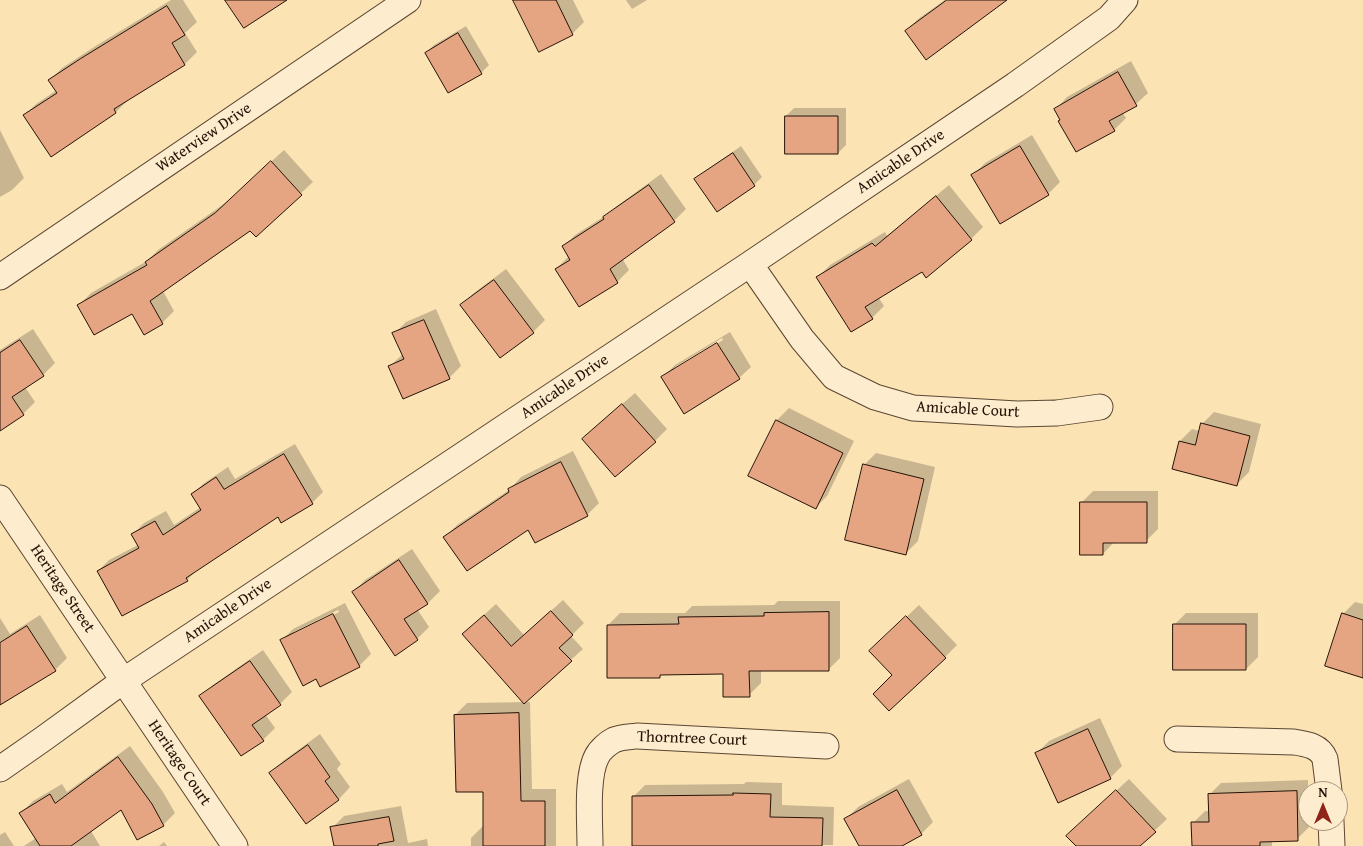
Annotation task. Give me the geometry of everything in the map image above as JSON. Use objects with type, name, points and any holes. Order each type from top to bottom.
[{"type":"street","name":"Waterview Drive","points":[[0,277],[408,0]]},
{"type":"street","name":"Amicable Drive","points":[[0,769],[123,681],[750,264],[1015,85],[1109,18],[1125,0]]},
{"type":"street","name":"Amicable Court","points":[[750,264],[802,339],[834,377],[875,398],[913,408],[1017,414],[1057,413],[1100,407]]},
{"type":"street","name":"Heritage Street","points":[[0,498],[123,681]]},
{"type":"street","name":"Heritage Court","points":[[123,681],[235,846]]},
{"type":"street","name":"Thorntree Court","points":[[590,846],[590,781],[592,769],[596,756],[615,740],[644,736],[826,746]]},
{"type":"street","points":[[1177,739],[1309,744],[1318,748],[1324,755],[1328,781]]},
{"type":"street","points":[[1332,831],[1332,846]]},
{"type":"building","points":[[225,0],[287,0],[244,28]]},
{"type":"building","points":[[513,0],[556,0],[573,35],[539,52]]},
{"type":"building","points":[[947,0],[1007,0],[926,60],[905,31]]},
{"type":"building","points":[[167,6],[185,35],[172,43],[185,65],[114,109],[116,113],[51,157],[23,115],[57,93],[48,80]]},
{"type":"building","points":[[458,33],[482,74],[448,93],[425,53]]},
{"type":"building","points":[[1118,72],[1137,106],[1109,121],[1115,131],[1076,152],[1058,121],[1060,120],[1054,109]]},
{"type":"building","points":[[785,116],[838,116],[838,154],[785,154]]},
{"type":"building","points":[[1020,146],[1049,195],[1000,224],[971,175]]},
{"type":"building","points":[[733,153],[755,186],[717,212],[694,179]]},
{"type":"building","points":[[271,161],[302,195],[256,237],[250,231],[150,301],[163,324],[144,335],[132,314],[94,335],[77,305],[147,265],[145,262],[215,213]]},
{"type":"building","points":[[649,185],[675,222],[610,269],[618,283],[579,307],[555,269],[570,260],[562,246],[604,219],[603,217]]},
{"type":"building","points":[[936,196],[972,240],[926,278],[922,272],[865,307],[873,319],[851,332],[816,277],[872,243],[875,246]]},
{"type":"building","points":[[494,280],[534,333],[500,358],[460,305]]},
{"type":"building","points":[[424,320],[450,379],[403,399],[388,366],[404,359],[392,333]]},
{"type":"building","points":[[20,340],[44,376],[12,397],[24,415],[0,431],[0,353]]},
{"type":"building","points":[[717,343],[740,379],[684,414],[661,377]]},
{"type":"building","points":[[622,404],[656,442],[615,477],[582,439]]},
{"type":"building","points":[[776,420],[843,453],[816,509],[748,476]]},
{"type":"building","points":[[1201,423],[1250,436],[1237,486],[1172,469],[1179,441],[1195,445]]},
{"type":"building","points":[[284,454],[313,504],[281,523],[278,517],[186,578],[188,581],[122,616],[97,571],[139,548],[131,534],[155,521],[163,535],[201,510],[191,494],[216,477],[224,489]]},
{"type":"building","points":[[561,462],[588,516],[535,543],[528,530],[467,571],[443,537],[509,492],[508,489]]},
{"type":"building","points":[[863,464],[924,479],[906,555],[845,540]]},
{"type":"building","points":[[1080,502],[1147,502],[1147,543],[1103,543],[1103,555],[1080,555]]},
{"type":"building","points":[[399,560],[428,604],[404,619],[418,640],[395,656],[352,592]]},
{"type":"building","points":[[551,611],[573,635],[559,648],[572,661],[524,704],[462,634],[484,615],[511,646]]},
{"type":"building","points":[[829,612],[829,671],[749,671],[750,697],[723,697],[723,674],[660,675],[660,678],[607,678],[607,625],[679,624],[678,617],[764,616],[764,613]]},
{"type":"building","points":[[1342,613],[1363,620],[1363,678],[1325,666]]},
{"type":"building","points":[[333,614],[360,667],[320,687],[316,679],[303,686],[280,640]]},
{"type":"building","points":[[906,616],[946,658],[889,711],[873,694],[892,675],[869,651]]},
{"type":"building","points":[[1173,624],[1246,624],[1246,670],[1173,670]]},
{"type":"building","points":[[27,626],[56,671],[0,705],[0,643]]},
{"type":"building","points":[[250,661],[281,705],[252,725],[264,741],[241,756],[199,696]]},
{"type":"building","points":[[519,713],[521,801],[545,801],[545,846],[483,846],[483,792],[456,792],[454,715]]},
{"type":"building","points":[[1088,729],[1111,779],[1058,803],[1035,753]]},
{"type":"building","points":[[308,745],[330,777],[325,781],[339,800],[306,824],[269,773]]},
{"type":"building","points":[[118,757],[152,804],[164,826],[137,840],[121,810],[71,846],[40,846],[19,813],[50,794],[55,803]]},
{"type":"building","points":[[897,790],[922,835],[902,846],[859,846],[844,819]]},
{"type":"building","points":[[1116,790],[1156,832],[1140,846],[1076,846],[1066,836]]},
{"type":"building","points":[[1297,791],[1298,841],[1260,842],[1260,846],[1192,846],[1191,822],[1209,822],[1208,794]]},
{"type":"building","points":[[733,793],[771,794],[770,817],[823,818],[822,846],[632,846],[632,796],[733,795]]},
{"type":"building","points":[[389,817],[394,841],[378,844],[378,846],[334,846],[330,827]]}]
